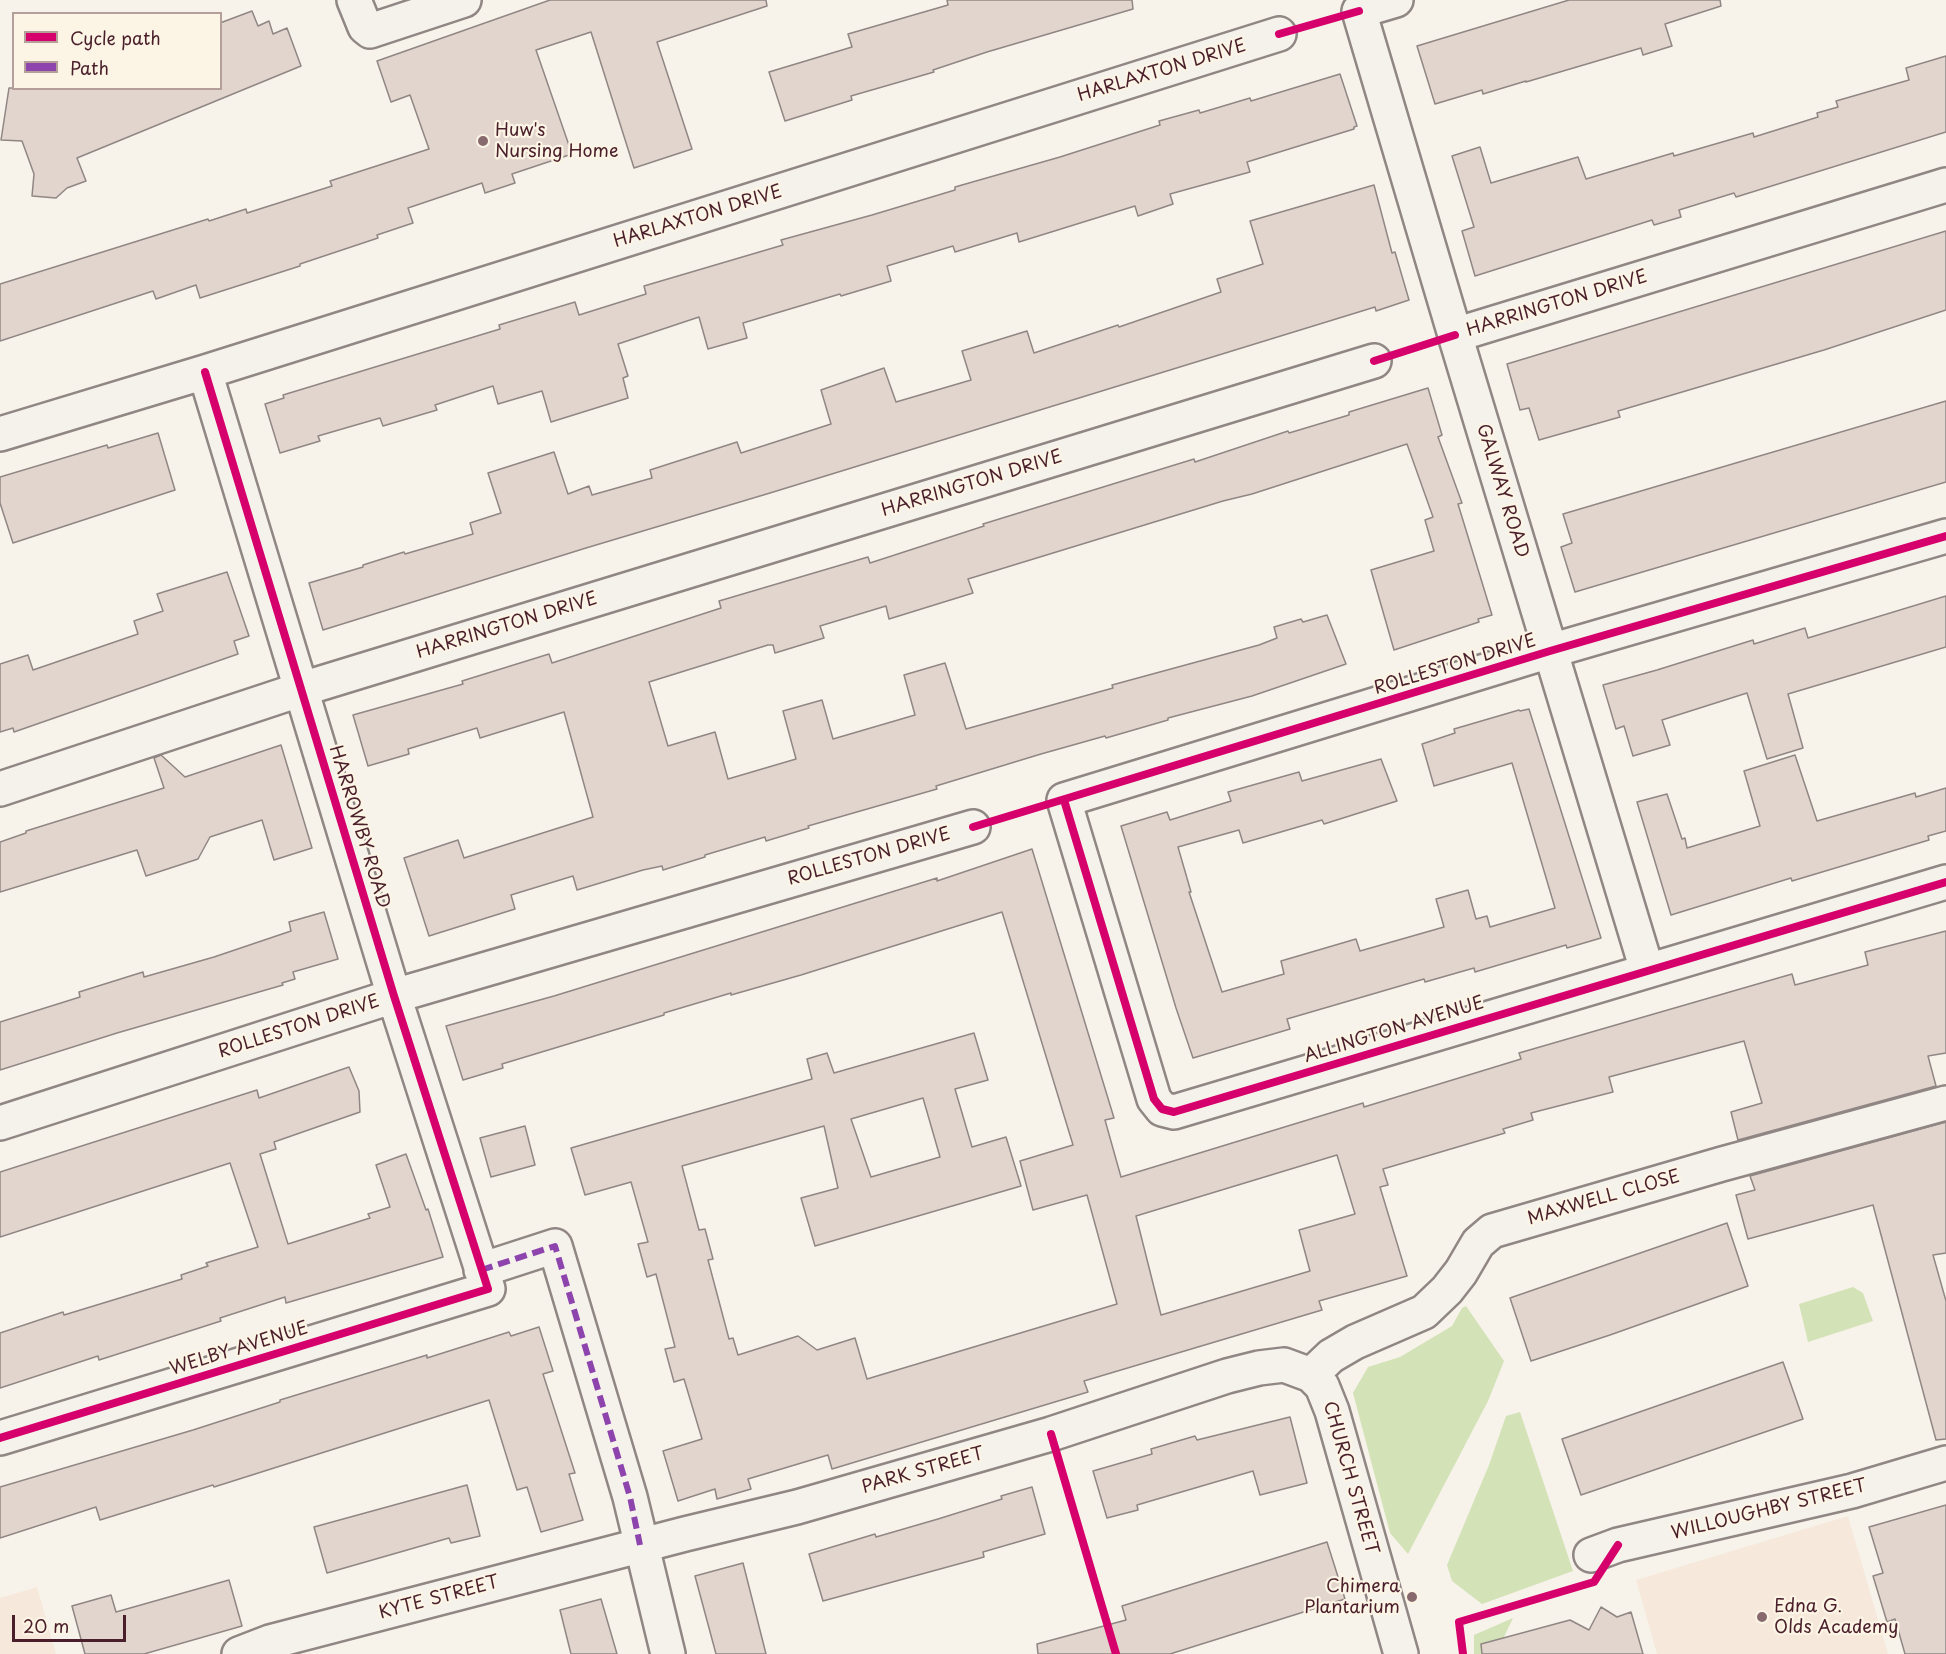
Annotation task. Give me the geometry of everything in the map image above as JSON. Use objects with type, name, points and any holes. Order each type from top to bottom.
[{"type":"street","points":[[354,0],[365,27],[370,31],[464,0]]},
{"type":"street","name":"GALWAY ROAD","points":[[1396,0],[1359,11],[1647,970]]},
{"type":"street","name":"HARLAXTON DRIVE","points":[[0,434],[205,372],[1279,34]]},
{"type":"street","name":"HARRINGTON DRIVE","points":[[1455,335],[1946,185]]},
{"type":"street","name":"HARRINGTON DRIVE","points":[[0,789],[302,689],[1374,361]]},
{"type":"street","name":"HARROWBY ROAD","points":[[205,372],[394,996],[484,1279]]},
{"type":"street","name":"ROLLESTON DRIVE","points":[[1064,800],[1550,651],[1946,536]]},
{"type":"street","name":"ALLINGTON AVENUE","points":[[1064,800],[1154,1099],[1162,1109],[1174,1112],[1946,882]]},
{"type":"street","name":"ROLLESTON DRIVE","points":[[0,1123],[394,996],[973,827]]},
{"type":"street","name":"MAXWELL CLOSE","points":[[1311,1375],[1331,1356],[1355,1342],[1424,1312],[1447,1290],[1478,1243],[1492,1231],[1711,1167],[1946,1103]]},
{"type":"street","name":"WELBY AVENUE","points":[[0,1438],[484,1279],[555,1246],[630,1497],[640,1545]]},
{"type":"street","name":"PARK STREET","points":[[640,1545],[831,1498],[1051,1434],[1227,1376],[1284,1365],[1311,1375]]},
{"type":"street","name":"CHURCH STREET","points":[[1311,1375],[1322,1386],[1332,1412],[1401,1654]]},
{"type":"street","name":"WILLOUGHBY STREET","points":[[1591,1555],[1618,1545],[1852,1491],[1946,1462]]},
{"type":"street","points":[[640,1545],[668,1654]]},
{"type":"street","name":"KYTE STREET","points":[[239,1654],[270,1641],[640,1545]]},
{"type":"shaded area","name":"Edna G. Olds Academy","points":[[1848,1516],[1888,1654],[1657,1654],[1636,1580]]},
{"type":"shaded area","points":[[37,1587],[56,1654],[0,1654],[0,1598]]},
{"type":"green space","points":[[1853,1287],[1863,1293],[1873,1321],[1808,1342],[1799,1304]]},
{"type":"green space","points":[[1466,1306],[1504,1361],[1488,1401],[1408,1554],[1390,1533],[1353,1393],[1368,1367],[1400,1357],[1452,1326],[1462,1308]]},
{"type":"green space","points":[[1520,1412],[1573,1571],[1482,1604],[1452,1581],[1447,1565],[1489,1465],[1506,1416]]},
{"type":"green space","points":[[1513,1618],[1496,1654],[1474,1654],[1474,1635]]},
{"type":"building","points":[[550,0],[766,0],[767,6],[657,42],[692,149],[634,168],[591,32],[536,50],[572,154],[512,174],[515,183],[485,193],[482,183],[408,208],[413,223],[377,235],[378,238],[300,264],[300,266],[200,298],[196,285],[156,299],[153,291],[0,341],[0,284],[208,219],[209,221],[246,209],[247,213],[332,186],[330,181],[429,149],[410,95],[391,102],[377,61]]},
{"type":"building","points":[[947,0],[1132,0],[1133,9],[987,52],[933,70],[934,72],[851,96],[852,100],[785,121],[769,72],[852,47],[848,34],[948,5]]},
{"type":"building","points":[[1569,0],[1720,0],[1721,6],[1665,24],[1672,46],[1643,55],[1641,48],[1483,94],[1482,90],[1435,104],[1417,46]]},
{"type":"building","points":[[252,11],[258,26],[269,21],[273,34],[287,28],[301,66],[77,158],[86,181],[67,188],[56,198],[32,196],[34,174],[22,141],[1,140],[9,88],[12,90],[222,90],[222,22]]},
{"type":"building","points":[[1946,56],[1946,132],[1736,197],[1734,193],[1679,210],[1681,217],[1654,225],[1652,220],[1475,276],[1462,231],[1474,227],[1452,156],[1480,147],[1491,183],[1578,157],[1586,179],[1673,153],[1674,156],[1753,133],[1754,137],[1818,117],[1817,113],[1838,107],[1836,101],[1909,80],[1906,68]]},
{"type":"building","points":[[1340,74],[1357,126],[1354,129],[1247,162],[1250,172],[1170,194],[1173,204],[1138,216],[1135,206],[1019,242],[1017,233],[955,252],[953,246],[887,266],[891,281],[743,323],[747,338],[708,349],[699,317],[618,344],[628,376],[623,378],[628,398],[551,422],[542,391],[498,404],[493,386],[435,405],[437,410],[383,426],[380,418],[318,436],[320,441],[280,453],[265,404],[284,398],[283,395],[500,329],[499,325],[575,302],[579,315],[646,294],[644,286],[783,245],[781,240],[872,215],[955,190],[955,187],[1060,157],[1160,125],[1159,121],[1199,110],[1200,113],[1250,98],[1251,101]]},
{"type":"building","points":[[1374,185],[1392,253],[1395,252],[1409,300],[1376,311],[1375,307],[323,630],[309,583],[404,552],[405,554],[473,534],[470,523],[501,513],[488,473],[554,452],[568,494],[589,486],[592,495],[652,478],[650,470],[737,442],[741,453],[831,424],[821,390],[884,368],[896,402],[971,380],[962,351],[1027,331],[1034,353],[1221,292],[1217,279],[1263,264],[1250,221]]},
{"type":"building","points":[[1946,231],[1946,310],[1824,350],[1618,411],[1620,417],[1539,440],[1529,408],[1520,410],[1507,364]]},
{"type":"building","points":[[1428,388],[1442,435],[1438,437],[1462,503],[1458,504],[1492,615],[1478,619],[1479,622],[1394,650],[1371,570],[1434,551],[1425,520],[1433,517],[1407,444],[1252,494],[968,579],[973,593],[889,619],[886,606],[820,626],[824,638],[775,653],[773,645],[768,645],[649,682],[668,746],[715,732],[728,779],[796,759],[783,711],[822,700],[833,739],[915,715],[904,675],[945,663],[966,729],[1113,688],[1112,685],[1259,645],[1277,638],[1274,627],[1301,619],[1303,622],[1327,615],[1346,664],[1252,696],[1168,718],[1168,720],[1106,738],[1105,736],[1041,754],[936,786],[937,789],[808,826],[809,828],[766,841],[765,837],[663,870],[662,866],[643,870],[577,890],[573,876],[511,895],[515,909],[429,936],[404,858],[458,840],[464,858],[593,817],[564,712],[480,738],[477,728],[408,749],[409,754],[368,766],[353,715],[463,684],[462,681],[549,654],[552,663],[721,608],[719,601],[868,557],[870,563],[984,526],[983,524],[1194,459],[1195,462],[1288,431],[1289,433],[1349,415],[1349,412]]},
{"type":"building","points":[[1946,401],[1946,482],[1575,592],[1561,547],[1572,543],[1563,514]]},
{"type":"building","points":[[158,433],[175,490],[13,543],[0,503],[0,477],[107,445],[108,448]]},
{"type":"building","points":[[227,572],[249,636],[234,641],[238,654],[14,732],[13,728],[0,732],[0,664],[28,655],[33,670],[138,634],[134,621],[163,611],[157,594]]},
{"type":"building","points":[[1946,596],[1946,647],[1788,694],[1803,748],[1767,759],[1747,693],[1662,720],[1670,745],[1633,756],[1624,726],[1616,729],[1603,685],[1753,640],[1754,644],[1805,628],[1808,638]]},
{"type":"building","points":[[1529,709],[1601,938],[1567,948],[1566,945],[1475,972],[1474,968],[1425,982],[1424,979],[1287,1019],[1290,1029],[1193,1058],[1121,826],[1167,812],[1170,820],[1231,801],[1228,792],[1299,772],[1302,781],[1381,759],[1397,801],[1324,824],[1322,820],[1243,843],[1239,830],[1178,847],[1191,892],[1189,892],[1222,992],[1284,974],[1281,961],[1356,939],[1360,951],[1444,927],[1436,899],[1468,890],[1476,919],[1487,916],[1490,927],[1555,908],[1512,763],[1434,786],[1422,744],[1455,733],[1454,729]]},
{"type":"building","points":[[281,745],[312,848],[274,860],[262,820],[210,837],[198,859],[146,876],[137,850],[0,892],[0,842],[26,833],[26,831],[164,788],[154,758],[161,755],[185,777]]},
{"type":"building","points":[[1795,755],[1817,821],[1915,793],[1916,797],[1946,788],[1946,831],[1928,836],[1929,840],[1792,881],[1791,878],[1671,915],[1637,802],[1667,794],[1687,848],[1760,826],[1744,771]]},
{"type":"building","points":[[1032,849],[1114,1118],[1105,1120],[1121,1177],[1363,1103],[1364,1107],[1521,1059],[1519,1053],[1792,974],[1795,985],[1868,965],[1865,952],[1946,931],[1946,1053],[1928,1056],[1936,1086],[1738,1140],[1731,1112],[1762,1103],[1744,1041],[1609,1077],[1613,1092],[1531,1113],[1533,1120],[1503,1129],[1505,1133],[1383,1169],[1388,1185],[1380,1187],[1407,1276],[1319,1301],[1322,1310],[1084,1381],[1088,1392],[832,1469],[828,1455],[748,1479],[751,1489],[717,1499],[715,1489],[678,1501],[663,1451],[702,1439],[684,1379],[674,1382],[665,1349],[675,1347],[656,1274],[647,1277],[638,1244],[648,1242],[631,1182],[585,1195],[571,1148],[812,1079],[807,1059],[827,1053],[834,1073],[974,1033],[988,1080],[955,1089],[972,1147],[1006,1137],[1021,1186],[815,1246],[801,1198],[838,1188],[824,1126],[682,1166],[699,1230],[705,1229],[713,1259],[708,1260],[729,1339],[733,1338],[738,1355],[798,1336],[817,1350],[855,1338],[867,1379],[1117,1304],[1087,1195],[1033,1210],[1020,1161],[1073,1145],[1002,912],[801,975],[664,1013],[664,1015],[502,1064],[503,1068],[463,1080],[446,1026],[554,996],[937,878],[937,881]],"holes":[[[923,1098],[940,1157],[871,1177],[851,1119]],[[1337,1155],[1355,1214],[1299,1230],[1310,1271],[1161,1315],[1136,1216]]]},
{"type":"building","points":[[324,912],[338,959],[293,972],[295,979],[282,983],[283,985],[0,1070],[0,1022],[80,997],[79,992],[143,972],[144,977],[214,957],[291,931],[289,922]]},
{"type":"building","points":[[349,1067],[359,1091],[360,1112],[274,1142],[276,1149],[260,1154],[288,1244],[370,1218],[368,1214],[390,1207],[376,1165],[406,1154],[426,1210],[428,1209],[443,1257],[286,1303],[285,1297],[220,1318],[221,1321],[99,1360],[98,1356],[0,1388],[0,1333],[63,1312],[64,1315],[182,1279],[181,1275],[208,1266],[206,1263],[258,1247],[230,1163],[0,1237],[0,1172],[257,1090],[259,1098]]},
{"type":"building","points":[[1946,1122],[1946,1253],[1933,1255],[1946,1301],[1946,1439],[1936,1440],[1873,1205],[1748,1239],[1736,1195],[1755,1190],[1750,1176]]},
{"type":"building","points":[[525,1126],[535,1165],[491,1177],[480,1138]]},
{"type":"building","points":[[1727,1223],[1748,1286],[1531,1361],[1510,1298]]},
{"type":"building","points":[[539,1327],[553,1371],[543,1374],[575,1473],[569,1474],[583,1520],[541,1532],[527,1487],[517,1490],[489,1400],[214,1487],[213,1485],[100,1520],[96,1507],[0,1538],[0,1487],[193,1430],[280,1402],[280,1400],[427,1355],[427,1358],[509,1332],[511,1336]]},
{"type":"building","points":[[1783,1362],[1803,1419],[1581,1495],[1562,1439]]},
{"type":"building","points":[[1290,1417],[1307,1483],[1260,1495],[1253,1471],[1137,1505],[1138,1510],[1107,1518],[1093,1471],[1152,1454],[1151,1449],[1195,1436],[1197,1440]]},
{"type":"building","points":[[467,1485],[480,1536],[451,1543],[449,1538],[327,1573],[314,1527]]},
{"type":"building","points":[[1032,1487],[1045,1534],[983,1552],[984,1557],[823,1601],[809,1554],[875,1534],[876,1537],[938,1519]]},
{"type":"building","points":[[1946,1505],[1946,1654],[1905,1654],[1895,1619],[1887,1622],[1873,1576],[1883,1573],[1869,1527]]},
{"type":"building","points":[[1327,1542],[1345,1599],[1170,1654],[1038,1654],[1037,1644],[1126,1620],[1122,1606]]},
{"type":"building","points":[[743,1563],[766,1654],[716,1654],[695,1576]]},
{"type":"building","points":[[229,1580],[242,1626],[144,1654],[85,1654],[72,1606],[111,1595],[116,1612]]},
{"type":"building","points":[[601,1599],[617,1654],[571,1654],[560,1610]]},
{"type":"building","points":[[1601,1607],[1617,1617],[1631,1612],[1643,1654],[1482,1654],[1481,1644],[1570,1620],[1589,1630]]},
{"type":"marked path","points":[[481,1270],[555,1246],[630,1497],[640,1545]]},
{"type":"cycle path","points":[[1279,34],[1359,11]]},
{"type":"cycle path","points":[[1374,361],[1455,335]]},
{"type":"cycle path","points":[[0,1438],[488,1289],[394,996],[205,372]]},
{"type":"cycle path","points":[[973,827],[1550,651],[1946,536]]},
{"type":"cycle path","points":[[1064,800],[1154,1099],[1162,1109],[1174,1112],[1946,882]]},
{"type":"cycle path","points":[[1051,1434],[1116,1654]]},
{"type":"cycle path","points":[[1463,1654],[1459,1622],[1594,1582],[1618,1545]]},
{"type":"place","name":"Huw's Nursing Home","points":[[483,141]]},
{"type":"place","name":"Chimera Plantarium","points":[[1412,1597]]},
{"type":"place","name":"Edna G. Olds Academy","points":[[1762,1617]]}]
